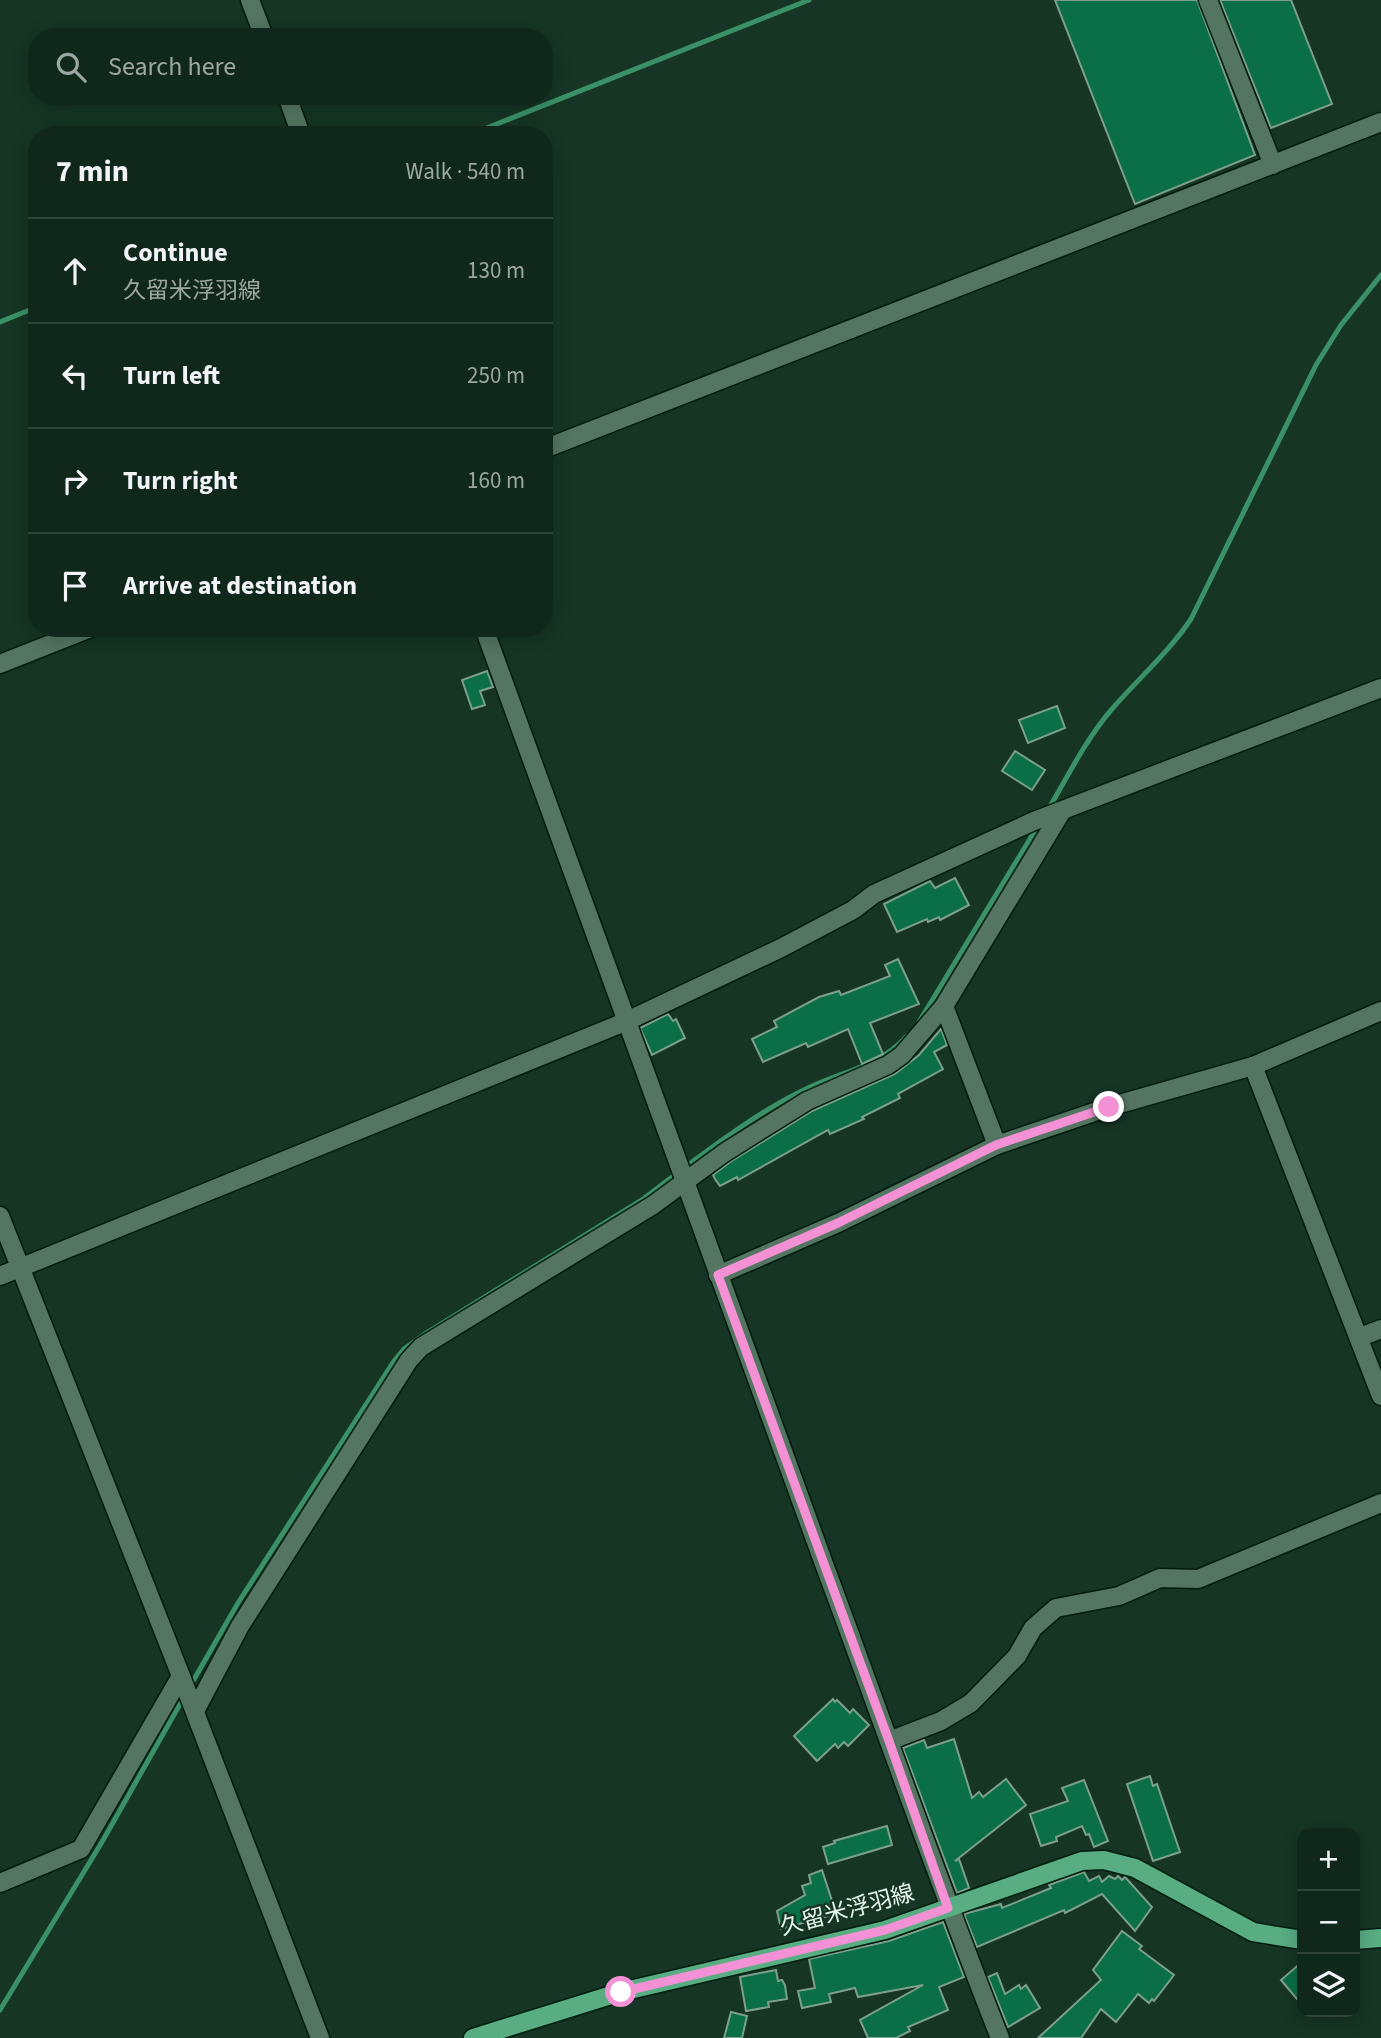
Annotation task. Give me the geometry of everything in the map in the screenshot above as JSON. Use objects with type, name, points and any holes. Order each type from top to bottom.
[{"type":"main road","name":"久留米浮羽線","points":[[473,2038],[621,1992],[885,1930],[1083,1861],[1104,1860],[1135,1868],[1253,1932],[1297,1939]]},
{"type":"main road","points":[[1360,1940],[1381,1938]]},
{"type":"street","points":[[250,0],[261,28]]},
{"type":"street","points":[[1208,0],[1273,165]]},
{"type":"street","points":[[290,105],[298,126]]},
{"type":"street","points":[[553,446],[1381,122]]},
{"type":"street","points":[[0,664],[68,637]]},
{"type":"street","points":[[488,637],[625,1022],[948,1908],[1000,2038]]},
{"type":"street","points":[[0,1276],[625,1022],[781,948],[853,910],[874,894],[1034,821],[1381,688]]},
{"type":"street","points":[[192,1705],[409,1360],[421,1347],[653,1205],[681,1174],[724,1153],[807,1101],[888,1065],[902,1055],[944,1006],[1057,812]]},
{"type":"street","points":[[944,1006],[996,1145]]},
{"type":"street","points":[[718,1275],[838,1223],[996,1145],[1109,1107],[1253,1066],[1381,1011]]},
{"type":"street","points":[[1253,1066],[1381,1396]]},
{"type":"street","points":[[0,1216],[320,2038]]},
{"type":"street","points":[[1360,1337],[1381,1329]]},
{"type":"street","points":[[889,1741],[941,1721],[971,1703],[1017,1656],[1033,1628],[1056,1608],[1119,1596],[1160,1578],[1198,1579],[1381,1503]]},
{"type":"street","points":[[0,1883],[81,1849],[182,1679]]},
{"type":"building","points":[[1055,0],[1197,0],[1255,155],[1135,204]]},
{"type":"building","points":[[1220,0],[1291,0],[1332,104],[1271,128]]},
{"type":"building","points":[[487,671],[493,687],[480,691],[485,705],[472,709],[462,680]]},
{"type":"building","points":[[1057,706],[1065,728],[1028,743],[1019,720]]},
{"type":"building","points":[[1015,751],[1045,770],[1032,790],[1002,771]]},
{"type":"building","points":[[955,878],[969,905],[940,920],[939,917],[928,922],[927,919],[897,932],[884,904],[930,881],[935,888]]},
{"type":"building","points":[[898,959],[919,1004],[870,1023],[883,1054],[862,1064],[848,1029],[808,1047],[806,1043],[763,1062],[752,1039],[777,1027],[774,1021],[819,997],[839,991],[841,995],[890,976],[885,965]]},
{"type":"building","points":[[668,1014],[673,1021],[676,1019],[685,1038],[652,1055],[640,1028]]},
{"type":"building","points":[[941,1029],[947,1045],[934,1052],[943,1069],[898,1094],[900,1098],[862,1117],[864,1119],[830,1134],[828,1130],[738,1180],[737,1177],[720,1186],[715,1179],[713,1175],[730,1162],[812,1111],[895,1074],[919,1055]]},
{"type":"building","points":[[833,1699],[850,1713],[853,1709],[869,1725],[848,1746],[844,1742],[838,1748],[835,1744],[817,1761],[794,1736]]},
{"type":"building","points":[[954,1739],[972,1798],[979,1792],[983,1797],[1006,1779],[1026,1805],[955,1861],[959,1859],[969,1888],[957,1893],[903,1748],[924,1740],[927,1748]]},
{"type":"building","points":[[1150,1776],[1153,1786],[1157,1784],[1180,1852],[1153,1861],[1127,1784]]},
{"type":"building","points":[[1084,1780],[1108,1841],[1094,1847],[1089,1834],[1086,1835],[1082,1826],[1056,1837],[1057,1841],[1041,1846],[1030,1814],[1068,1801],[1062,1788]]},
{"type":"building","points":[[887,1826],[892,1845],[828,1864],[823,1847],[835,1843],[834,1841]]},
{"type":"building","points":[[822,1870],[834,1907],[826,1910],[828,1916],[781,1929],[777,1911],[805,1895],[802,1886],[811,1883],[809,1875]]},
{"type":"building","points":[[1084,1872],[1089,1881],[1099,1876],[1102,1882],[1109,1876],[1115,1879],[1118,1876],[1122,1880],[1125,1877],[1152,1907],[1135,1931],[1102,1894],[1065,1913],[1064,1910],[977,1947],[964,1914],[1001,1904],[1002,1908],[1051,1888],[1049,1885]]},
{"type":"building","points":[[943,1922],[964,1977],[939,1987],[948,2010],[908,2027],[910,2031],[896,2038],[868,2038],[860,2020],[923,1985],[858,1997],[855,1988],[829,1994],[831,2002],[802,2008],[798,1991],[815,1988],[809,1959],[889,1941]]},
{"type":"building","points":[[1122,1931],[1142,1946],[1139,1949],[1174,1975],[1154,2001],[1152,1999],[1149,2003],[1138,1994],[1116,2022],[1101,2009],[1081,2038],[1038,2038],[1101,1980],[1093,1970]]},
{"type":"building","points":[[1297,1966],[1297,1999],[1281,1980]]},
{"type":"building","points":[[776,1970],[778,1981],[782,1980],[785,1985],[787,1999],[768,2002],[769,2007],[746,2011],[740,1977]]},
{"type":"building","points":[[997,1973],[1005,1994],[1019,1985],[1021,1989],[1026,1985],[1040,2008],[1008,2027],[988,1977]]},
{"type":"building","points":[[731,2012],[747,2016],[742,2038],[724,2038]]},
{"type":"waterway","points":[[553,102],[809,0]]},
{"type":"waterway","points":[[492,126],[545,105]]},
{"type":"waterway","points":[[1048,810],[1094,733],[1191,619],[1316,365],[1341,325],[1381,275]]},
{"type":"waterway","points":[[0,322],[28,311]]},
{"type":"waterway","points":[[919,1022],[1039,824]]},
{"type":"waterway","points":[[684,1168],[728,1136],[790,1097],[871,1062],[906,1037]]},
{"type":"waterway","points":[[189,1688],[238,1603],[404,1349],[642,1200],[676,1174]]},
{"type":"waterway","points":[[0,2010],[102,1842],[184,1697]]},
{"type":"route","points":[[621,1992],[786,1951],[885,1930],[948,1908],[718,1275],[838,1223],[996,1145],[1109,1107]]}]
